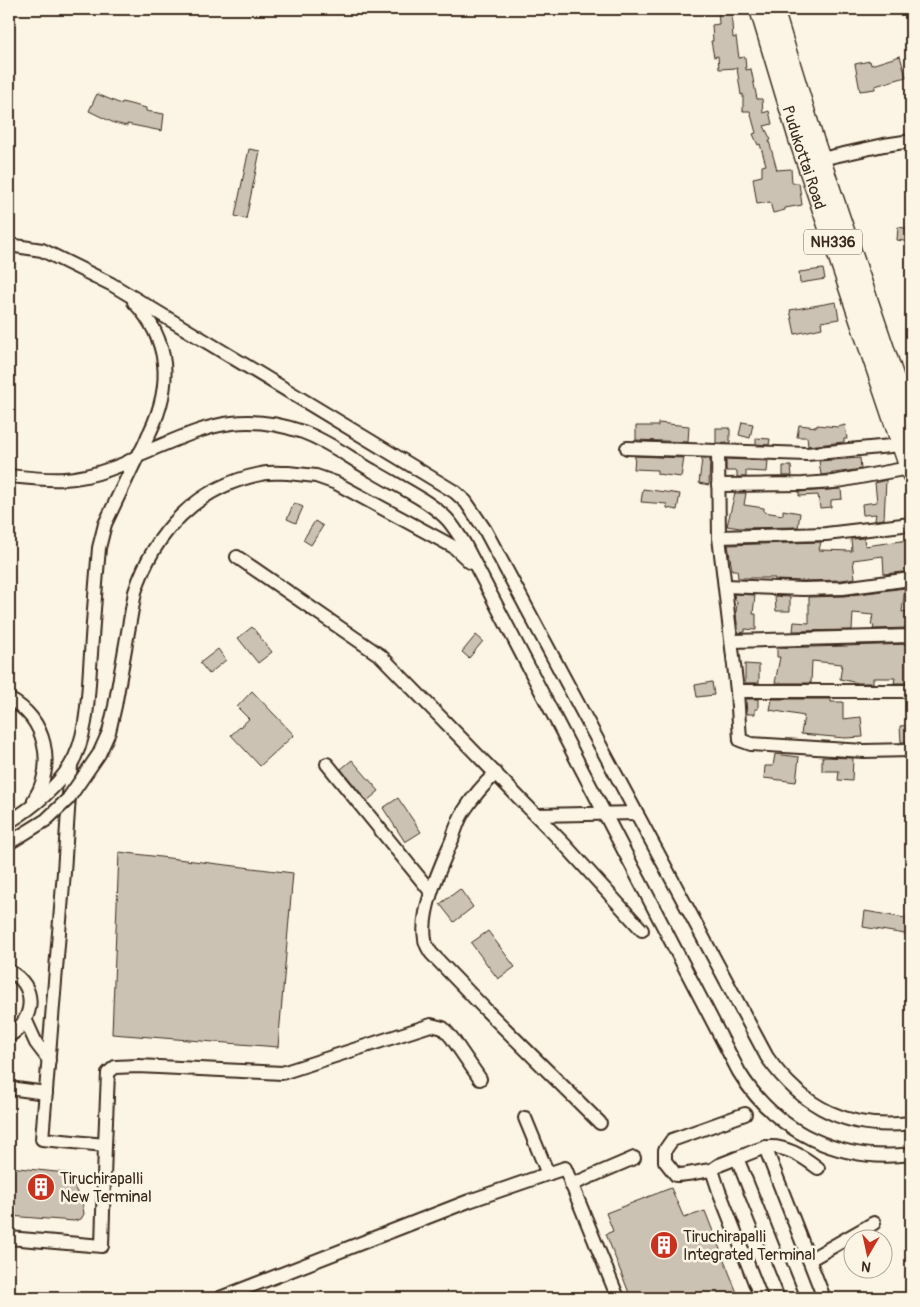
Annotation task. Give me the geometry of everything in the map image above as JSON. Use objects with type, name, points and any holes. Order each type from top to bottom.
[{"type":"highway","name":"Pudukottai Road","points":[[759,9],[798,139],[910,471]]},
{"type":"highway","name":"Pudukottai Road","points":[[774,9],[821,159],[911,426]]},
{"type":"street","points":[[821,159],[884,144],[911,141]]},
{"type":"street","points":[[9,245],[49,253],[111,284],[438,480],[466,502],[485,530],[768,1057],[778,1072],[794,1088],[823,1110],[840,1117],[870,1124],[911,1123]]},
{"type":"street","points":[[10,822],[30,809],[54,786],[70,765],[80,742],[86,714],[99,548],[105,524],[159,410],[164,393],[164,361],[160,344],[146,316],[135,303],[111,284]]},
{"type":"street","points":[[9,476],[59,481],[92,476],[119,466],[138,455],[208,428],[232,423],[265,423],[305,433],[328,444],[412,494],[444,516],[464,543],[747,1085],[762,1103],[792,1128],[832,1148],[880,1156],[911,1154]]},
{"type":"street","points":[[627,448],[807,454],[901,445]]},
{"type":"street","points":[[718,452],[719,537],[732,641],[740,740],[751,744],[864,751],[911,750]]},
{"type":"street","points":[[718,485],[833,482],[910,471]]},
{"type":"street","points":[[9,843],[46,820],[68,798],[99,754],[109,732],[115,706],[135,592],[140,575],[150,555],[172,523],[186,510],[218,488],[262,474],[288,472],[316,476],[336,483],[454,547],[467,557],[483,580]]},
{"type":"street","points":[[719,537],[826,534],[911,524]]},
{"type":"street","points":[[236,557],[381,656],[496,773],[642,930]]},
{"type":"street","points":[[725,586],[803,589],[843,588],[911,579]]},
{"type":"street","points":[[732,641],[911,636]]},
{"type":"street","points":[[737,691],[911,691]]},
{"type":"street","points":[[9,699],[17,703],[34,721],[40,732],[46,755],[46,768],[40,789],[28,808],[10,822]]},
{"type":"street","points":[[328,764],[431,892]]},
{"type":"street","points":[[70,765],[64,872],[42,1138],[105,1145]]},
{"type":"street","points":[[496,773],[477,792],[462,814],[431,892],[424,929],[426,945],[431,953],[485,1010],[600,1123]]},
{"type":"street","points":[[536,815],[637,813]]},
{"type":"street","points":[[9,971],[16,974],[24,984],[29,996],[29,1009],[26,1021],[18,1031],[9,1036]]},
{"type":"street","points":[[26,1021],[36,1043],[48,1060]]},
{"type":"street","points":[[9,1238],[102,1246],[108,1073],[114,1066],[282,1073],[431,1025],[442,1028],[452,1038],[480,1079]]},
{"type":"street","points":[[9,1088],[46,1093]]},
{"type":"street","points":[[745,1114],[672,1140],[665,1150],[665,1161],[676,1175],[692,1175],[712,1170],[719,1165],[765,1147],[792,1152],[807,1159],[818,1168]]},
{"type":"street","points":[[525,1118],[548,1174]]},
{"type":"street","points":[[765,1147],[824,1298]]},
{"type":"street","points":[[571,1185],[634,1158]]},
{"type":"street","points":[[737,1158],[793,1298]]},
{"type":"street","points":[[220,1298],[470,1201],[564,1168],[618,1298]]},
{"type":"street","points":[[712,1170],[761,1298]]},
{"type":"street","points":[[809,1260],[874,1223]]},
{"type":"building","points":[[718,9],[731,9],[733,38],[736,37],[739,58],[745,57],[746,70],[751,69],[757,99],[762,99],[763,113],[769,111],[772,124],[764,126],[771,140],[769,141],[777,170],[791,169],[792,183],[799,183],[802,205],[785,208],[785,210],[773,213],[770,202],[757,204],[753,178],[762,176],[762,166],[766,165],[760,144],[758,145],[753,134],[756,133],[750,111],[743,111],[743,94],[741,95],[737,68],[719,69],[718,56],[714,57],[711,41],[713,41],[712,25],[719,24]]},
{"type":"building","points":[[900,56],[906,77],[875,86],[875,89],[860,91],[855,64],[870,61],[871,65]]},
{"type":"building","points":[[97,94],[121,104],[122,102],[146,108],[146,111],[164,114],[162,131],[114,123],[89,111]]},
{"type":"building","points":[[249,149],[260,151],[246,219],[235,216]]},
{"type":"building","points":[[898,227],[911,229],[911,242],[897,240]]},
{"type":"building","points":[[823,269],[825,279],[800,283],[799,272]]},
{"type":"building","points":[[836,302],[839,319],[821,322],[822,328],[795,334],[790,310]]},
{"type":"building","points":[[742,422],[753,424],[750,438],[739,435]]},
{"type":"building","points":[[658,423],[689,426],[688,442],[636,440],[636,426],[658,426]]},
{"type":"building","points":[[799,425],[838,427],[845,425],[847,439],[844,439],[844,442],[808,446],[807,437],[797,437]]},
{"type":"building","points":[[716,428],[730,428],[730,443],[716,443]]},
{"type":"building","points":[[756,438],[770,439],[769,445],[756,444]]},
{"type":"building","points":[[635,456],[684,458],[681,477],[657,474],[657,470],[634,469]]},
{"type":"building","points":[[860,458],[861,469],[821,475],[819,461]]},
{"type":"building","points":[[702,459],[710,459],[709,485],[699,483]]},
{"type":"building","points":[[726,459],[768,461],[767,472],[746,471],[746,477],[737,477],[737,471],[726,471]]},
{"type":"building","points":[[783,466],[791,466],[792,476],[783,476]]},
{"type":"building","points":[[886,480],[884,519],[875,520],[876,514],[863,515],[862,504],[877,502],[875,483]]},
{"type":"building","points":[[643,489],[680,494],[677,510],[667,508],[667,504],[641,502]]},
{"type":"building","points":[[841,489],[842,499],[831,500],[831,507],[820,508],[818,495],[799,496],[799,492]]},
{"type":"building","points":[[735,493],[746,493],[744,505],[764,508],[764,512],[783,515],[783,510],[800,513],[798,527],[740,528],[727,526]]},
{"type":"building","points":[[294,503],[303,507],[296,523],[287,519]]},
{"type":"building","points":[[315,521],[323,526],[311,545],[303,540]]},
{"type":"building","points":[[864,538],[865,546],[909,540],[911,571],[884,574],[883,556],[853,560],[855,578],[842,580],[803,581],[775,580],[775,578],[738,578],[737,570],[732,570],[728,545],[821,542],[819,550],[852,551],[851,539]]},
{"type":"building","points":[[905,588],[902,612],[906,611],[908,628],[873,629],[874,626],[871,625],[873,615],[853,613],[852,630],[793,631],[794,622],[809,623],[809,597],[844,596]]},
{"type":"building","points":[[734,594],[755,595],[753,614],[756,614],[756,630],[745,629],[745,632],[738,633],[737,601]]},
{"type":"building","points":[[775,596],[790,597],[790,611],[776,611]]},
{"type":"building","points":[[252,627],[272,652],[258,663],[238,638]]},
{"type":"building","points":[[476,635],[483,641],[469,658],[462,652]]},
{"type":"building","points":[[911,644],[911,683],[894,683],[895,678],[873,678],[873,683],[858,683],[840,679],[842,664],[812,661],[811,683],[775,683],[780,657],[777,657],[777,648]]},
{"type":"building","points":[[218,649],[226,660],[209,674],[200,663]]},
{"type":"building","points":[[745,664],[759,665],[759,683],[745,683]]},
{"type":"building","points":[[712,682],[714,695],[697,697],[695,685]]},
{"type":"building","points":[[252,691],[294,735],[260,766],[231,735],[249,719],[237,707]]},
{"type":"building","points":[[746,699],[758,699],[758,709],[755,709],[755,714],[747,714]]},
{"type":"building","points":[[772,699],[831,699],[831,702],[843,702],[843,719],[861,717],[863,737],[845,738],[801,734],[804,716],[770,710]]},
{"type":"building","points":[[911,725],[911,742],[901,742],[900,726]]},
{"type":"building","points":[[775,754],[799,757],[796,782],[764,778],[765,766],[773,766]]},
{"type":"building","points":[[822,757],[853,758],[852,781],[838,780],[839,771],[822,771]]},
{"type":"building","points":[[352,760],[379,791],[367,801],[341,769]]},
{"type":"building","points":[[398,798],[421,832],[405,842],[383,808]]},
{"type":"building","points":[[119,852],[293,873],[278,1047],[112,1034]]},
{"type":"building","points":[[460,889],[473,907],[454,922],[440,904]]},
{"type":"building","points":[[865,911],[911,919],[911,935],[863,927]]},
{"type":"building","points":[[488,931],[515,967],[498,979],[471,943]]},
{"type":"building","name":"Tiruchirapalli New Terminal","points":[[9,1167],[66,1173],[82,1201],[84,1214],[81,1219],[74,1221],[9,1216]]},
{"type":"building","name":"Tiruchirapalli Integrated Terminal","points":[[671,1188],[684,1218],[705,1211],[739,1298],[631,1298],[606,1234],[613,1231],[606,1213]]},
{"type":"place","name":"Tiruchirapalli New Terminal","points":[[41,1187]]},
{"type":"place","name":"Tiruchirapalli Integrated Terminal","points":[[664,1245]]}]
